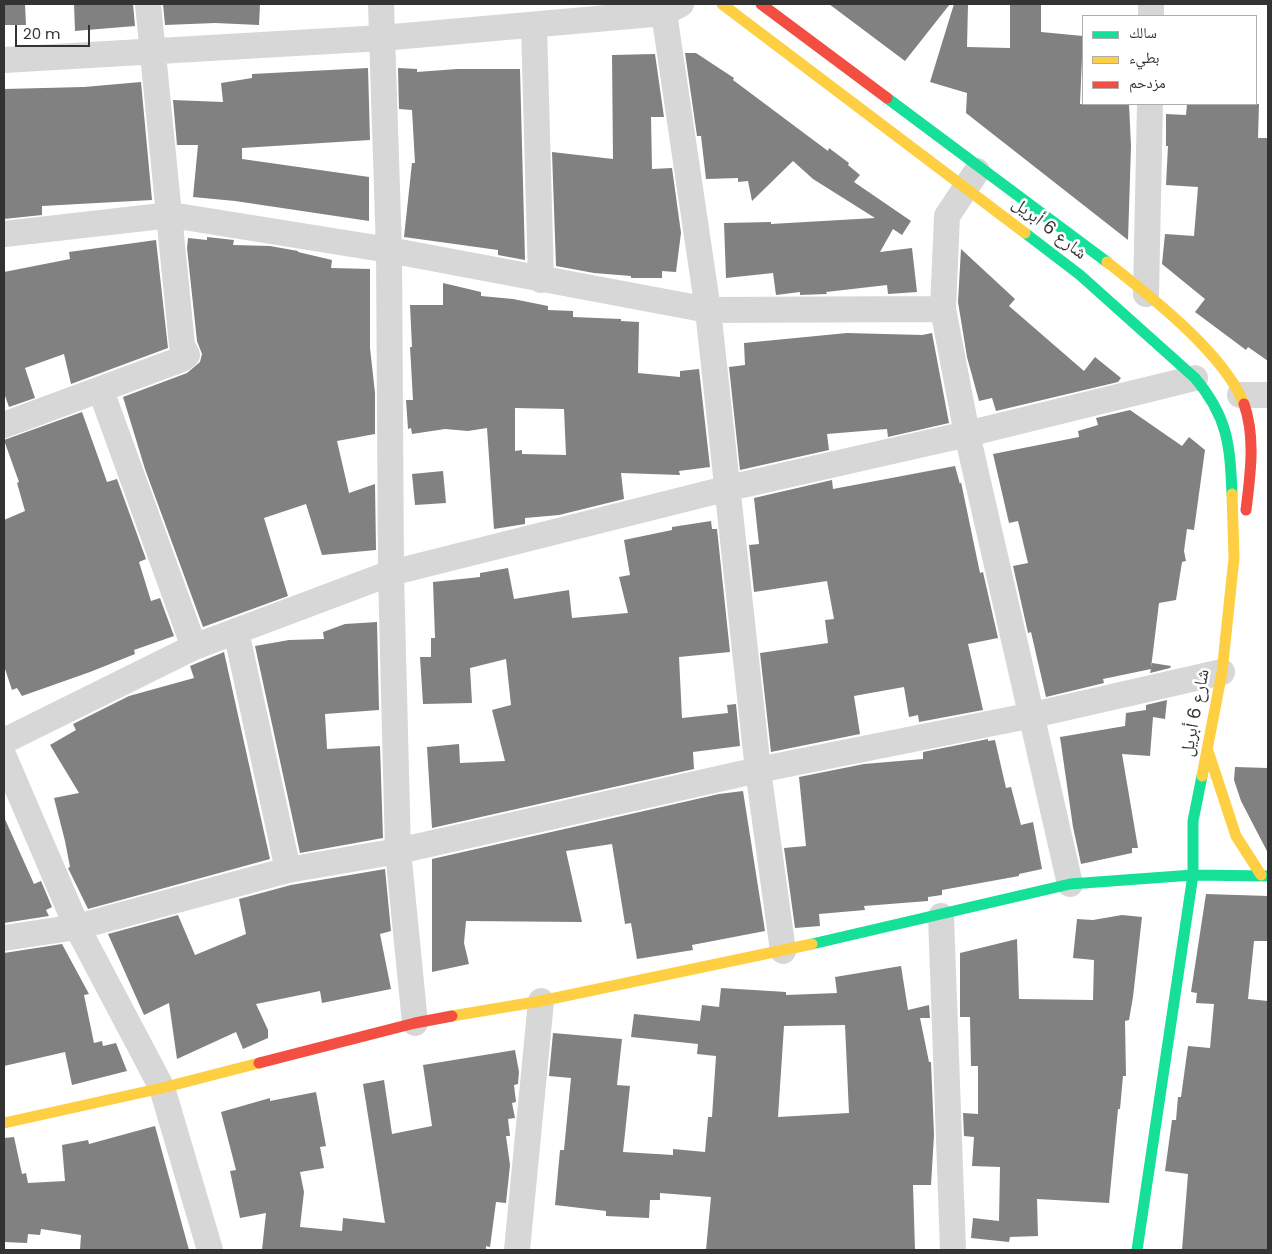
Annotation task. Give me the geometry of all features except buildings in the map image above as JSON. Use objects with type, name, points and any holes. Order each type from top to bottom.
[{"type":"street","points":[[4,425],[101,391],[182,359],[187,355],[182,345],[148,4]]},
{"type":"street","points":[[381,4],[389,250],[391,573],[398,851],[415,1023]]},
{"type":"street","name":"شارع 6 أبريل","points":[[722,4],[973,178],[1091,249],[1146,294],[1207,350],[1227,373],[1240,395],[1248,430],[1251,472],[1246,511],[1234,558]]},
{"type":"street","name":"شارع 6 أبريل","points":[[762,4],[799,31],[973,178],[1194,378],[1211,397],[1225,425],[1231,465],[1234,558],[1222,672],[1193,821],[1193,875],[1137,1250]]},
{"type":"street","points":[[4,60],[152,53],[382,38],[534,25],[673,8],[729,488],[758,770],[783,951]]},
{"type":"street","points":[[793,13],[799,31]]},
{"type":"street","points":[[534,25],[541,280]]},
{"type":"street","points":[[1146,294],[1150,105]]},
{"type":"street","points":[[973,178],[947,216],[943,309],[967,434],[1033,715],[1070,884]]},
{"type":"street","points":[[4,234],[170,215],[389,250],[708,310],[943,309]]},
{"type":"street","points":[[4,741],[194,647],[391,573],[729,488],[967,434],[1194,378]]},
{"type":"street","points":[[101,391],[194,647]]},
{"type":"street","points":[[1240,395],[1268,395]]},
{"type":"street","points":[[236,631],[288,870]]},
{"type":"street","points":[[4,938],[77,927],[288,870],[398,851],[758,770],[1033,715],[1222,672]]},
{"type":"street","points":[[1208,750],[1236,836],[1265,876]]},
{"type":"street","points":[[4,756],[77,927],[162,1088],[210,1250]]},
{"type":"street","points":[[4,1122],[162,1088],[415,1023],[541,1002],[783,951],[941,916],[1070,884],[1193,875],[1265,876]]},
{"type":"street","points":[[941,916],[953,1250]]},
{"type":"street","points":[[517,1250],[541,1002]]},
{"type":"traffic: fast","points":[[887,98],[1107,262]]},
{"type":"traffic: fast","points":[[1025,233],[1080,275],[1195,378],[1206,392],[1221,419],[1228,446],[1232,494]]},
{"type":"traffic: fast","points":[[1137,1250],[1193,875],[1193,821],[1202,776]]},
{"type":"traffic: fast","points":[[812,944],[1070,884],[1193,875],[1268,876]]},
{"type":"traffic: slow","points":[[722,4],[1025,233]]},
{"type":"traffic: slow","points":[[1107,262],[1164,308],[1203,346],[1220,365],[1244,404]]},
{"type":"traffic: slow","points":[[1202,776],[1222,672],[1234,558],[1232,494]]},
{"type":"traffic: slow","points":[[1208,751],[1236,836],[1261,875]]},
{"type":"traffic: slow","points":[[452,1016],[541,1001],[812,944]]},
{"type":"traffic: slow","points":[[4,1123],[162,1088],[259,1063]]},
{"type":"traffic: jam","points":[[761,4],[887,98]]},
{"type":"traffic: jam","points":[[1244,404],[1248,417],[1251,444],[1246,510]]},
{"type":"traffic: jam","points":[[259,1063],[415,1023],[452,1016]]}]
